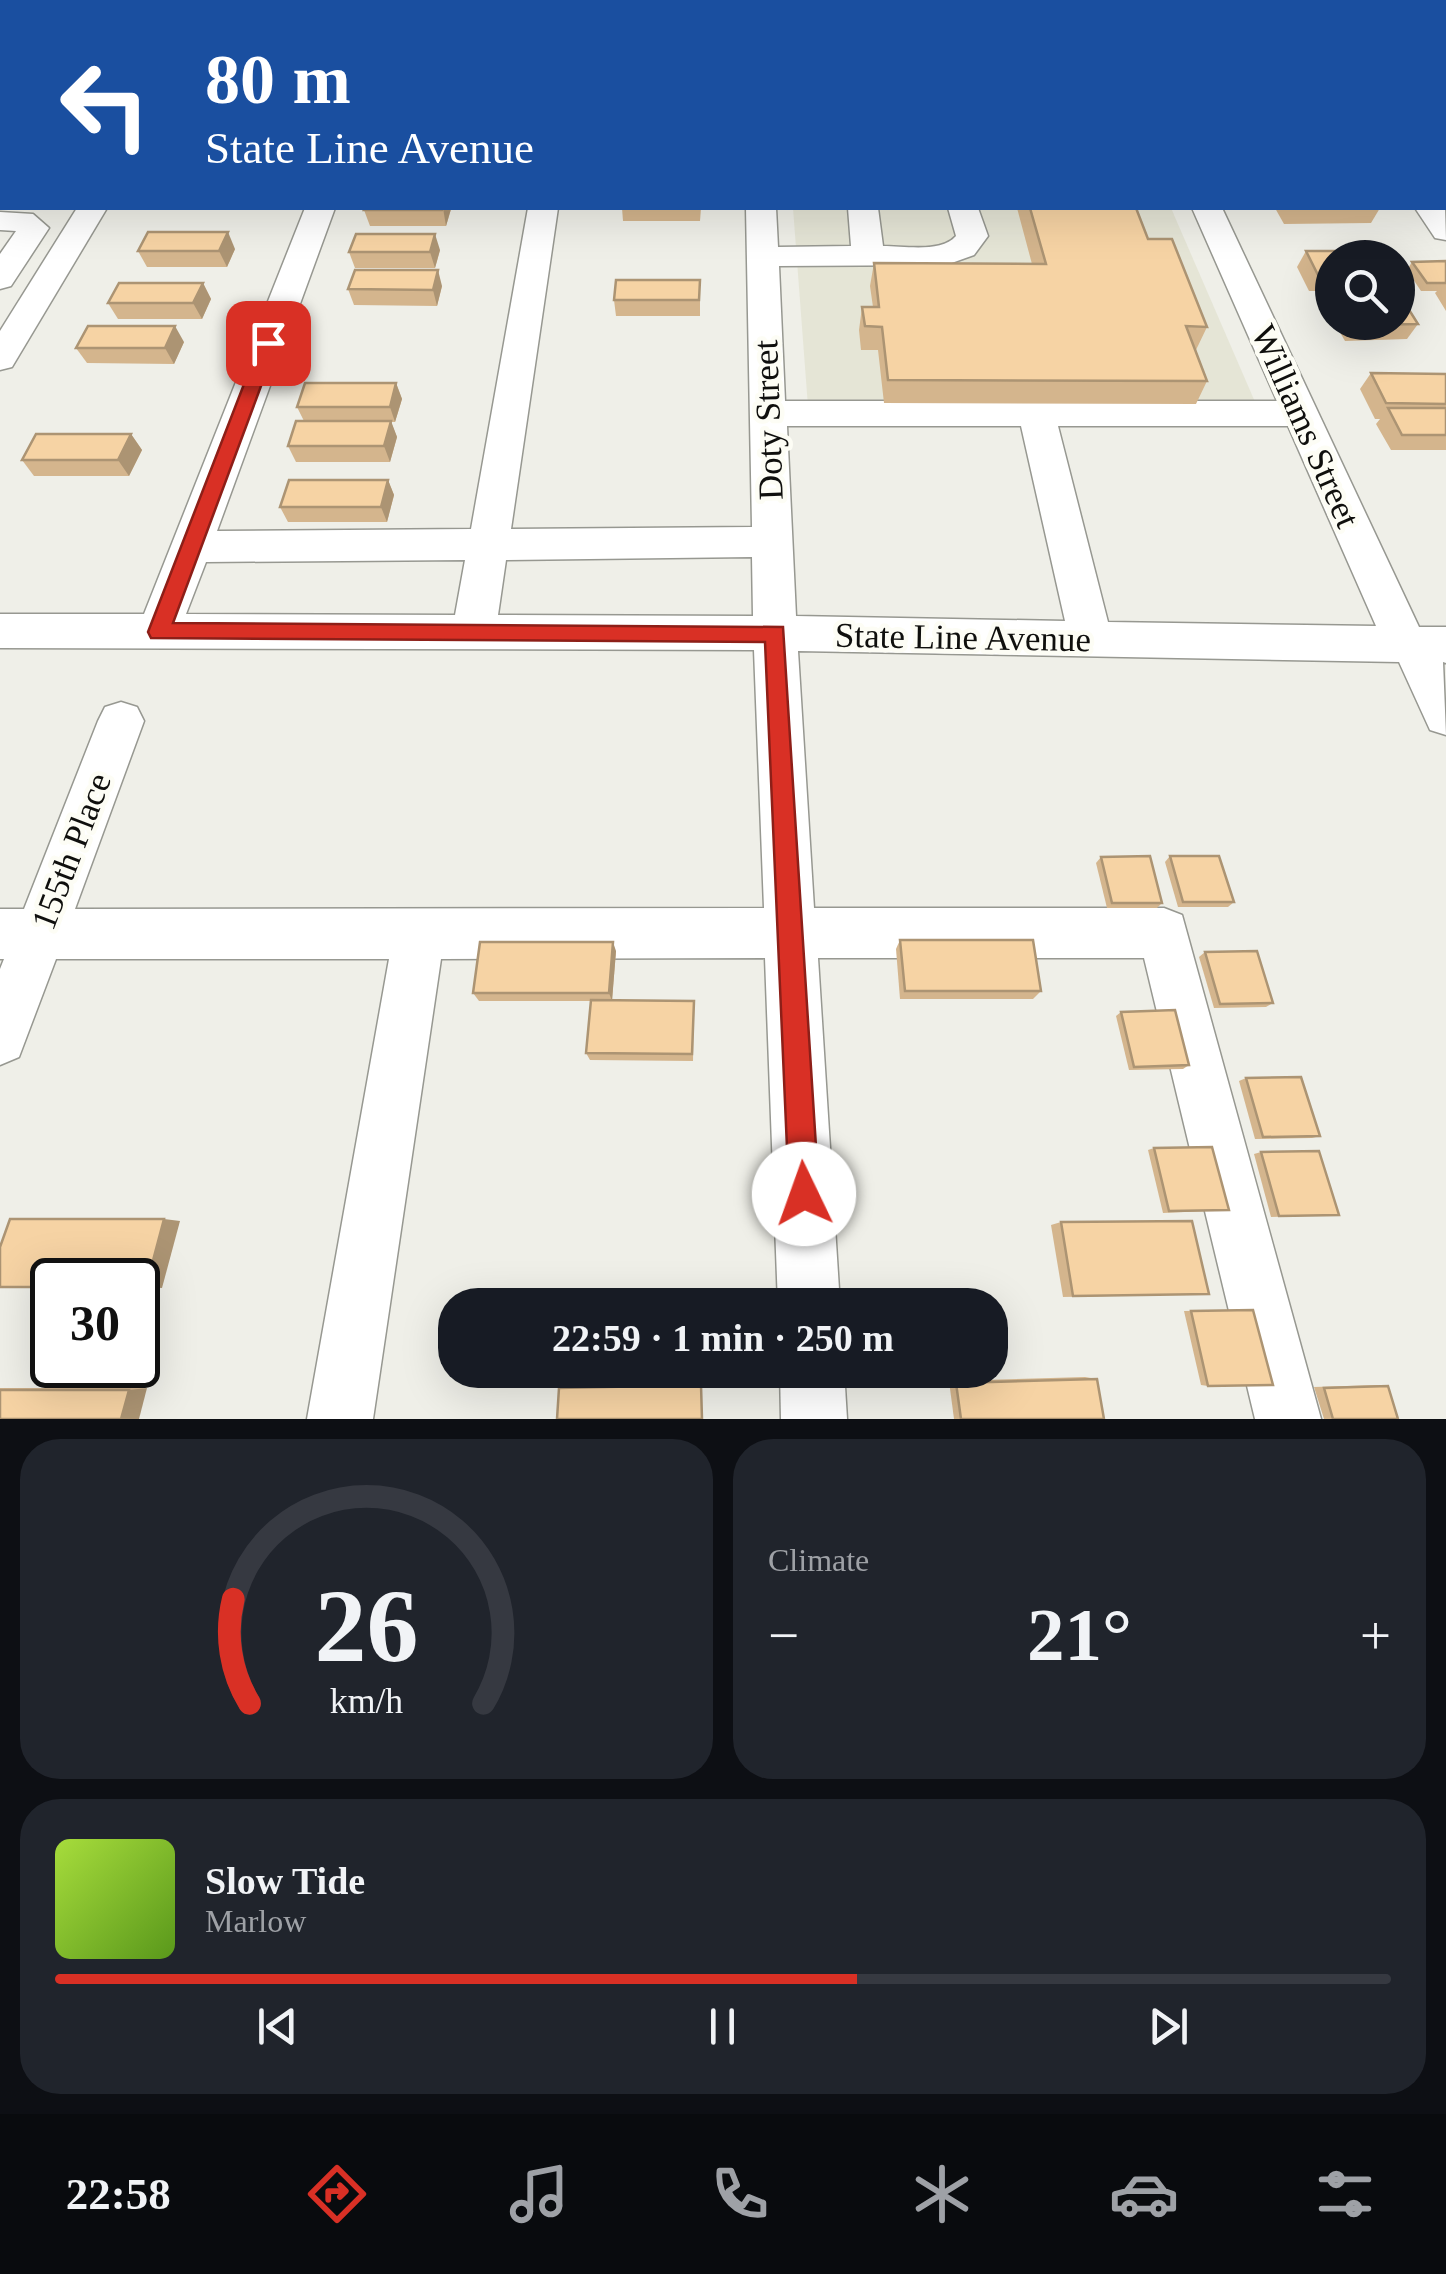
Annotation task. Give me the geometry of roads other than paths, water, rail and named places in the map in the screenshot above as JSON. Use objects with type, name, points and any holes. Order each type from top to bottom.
[{"type":"street","points":[[0,358],[91,210]]},
{"type":"street","points":[[158,632],[319,210]]},
{"type":"street","points":[[474,632],[543,210]]},
{"type":"street","name":"Doty Street","points":[[761,210],[775,633],[808,1288]]},
{"type":"street","points":[[863,210],[868,256]]},
{"type":"street","points":[[762,257],[946,255],[963,248],[972,236],[964,210]]},
{"type":"street","name":"Williams Street","points":[[1208,210],[1300,414],[1421,645],[1446,716]]},
{"type":"street","points":[[1431,210],[1446,232]]},
{"type":"street","points":[[0,221],[22,221],[33,228],[0,279]]},
{"type":"street","points":[[768,413],[1300,414]]},
{"type":"street","points":[[1036,413],[1091,639]]},
{"type":"street","points":[[191,547],[772,542]]},
{"type":"street","name":"State Line Avenue","points":[[0,631],[775,633],[1421,645]]},
{"type":"street","name":"155th Place","points":[[0,1038],[20,934],[121,721]]},
{"type":"street","points":[[20,934],[1164,933],[1288,1419]]},
{"type":"street","points":[[340,1419],[419,934]]},
{"type":"street","points":[[813,1388],[814,1419]]}]
